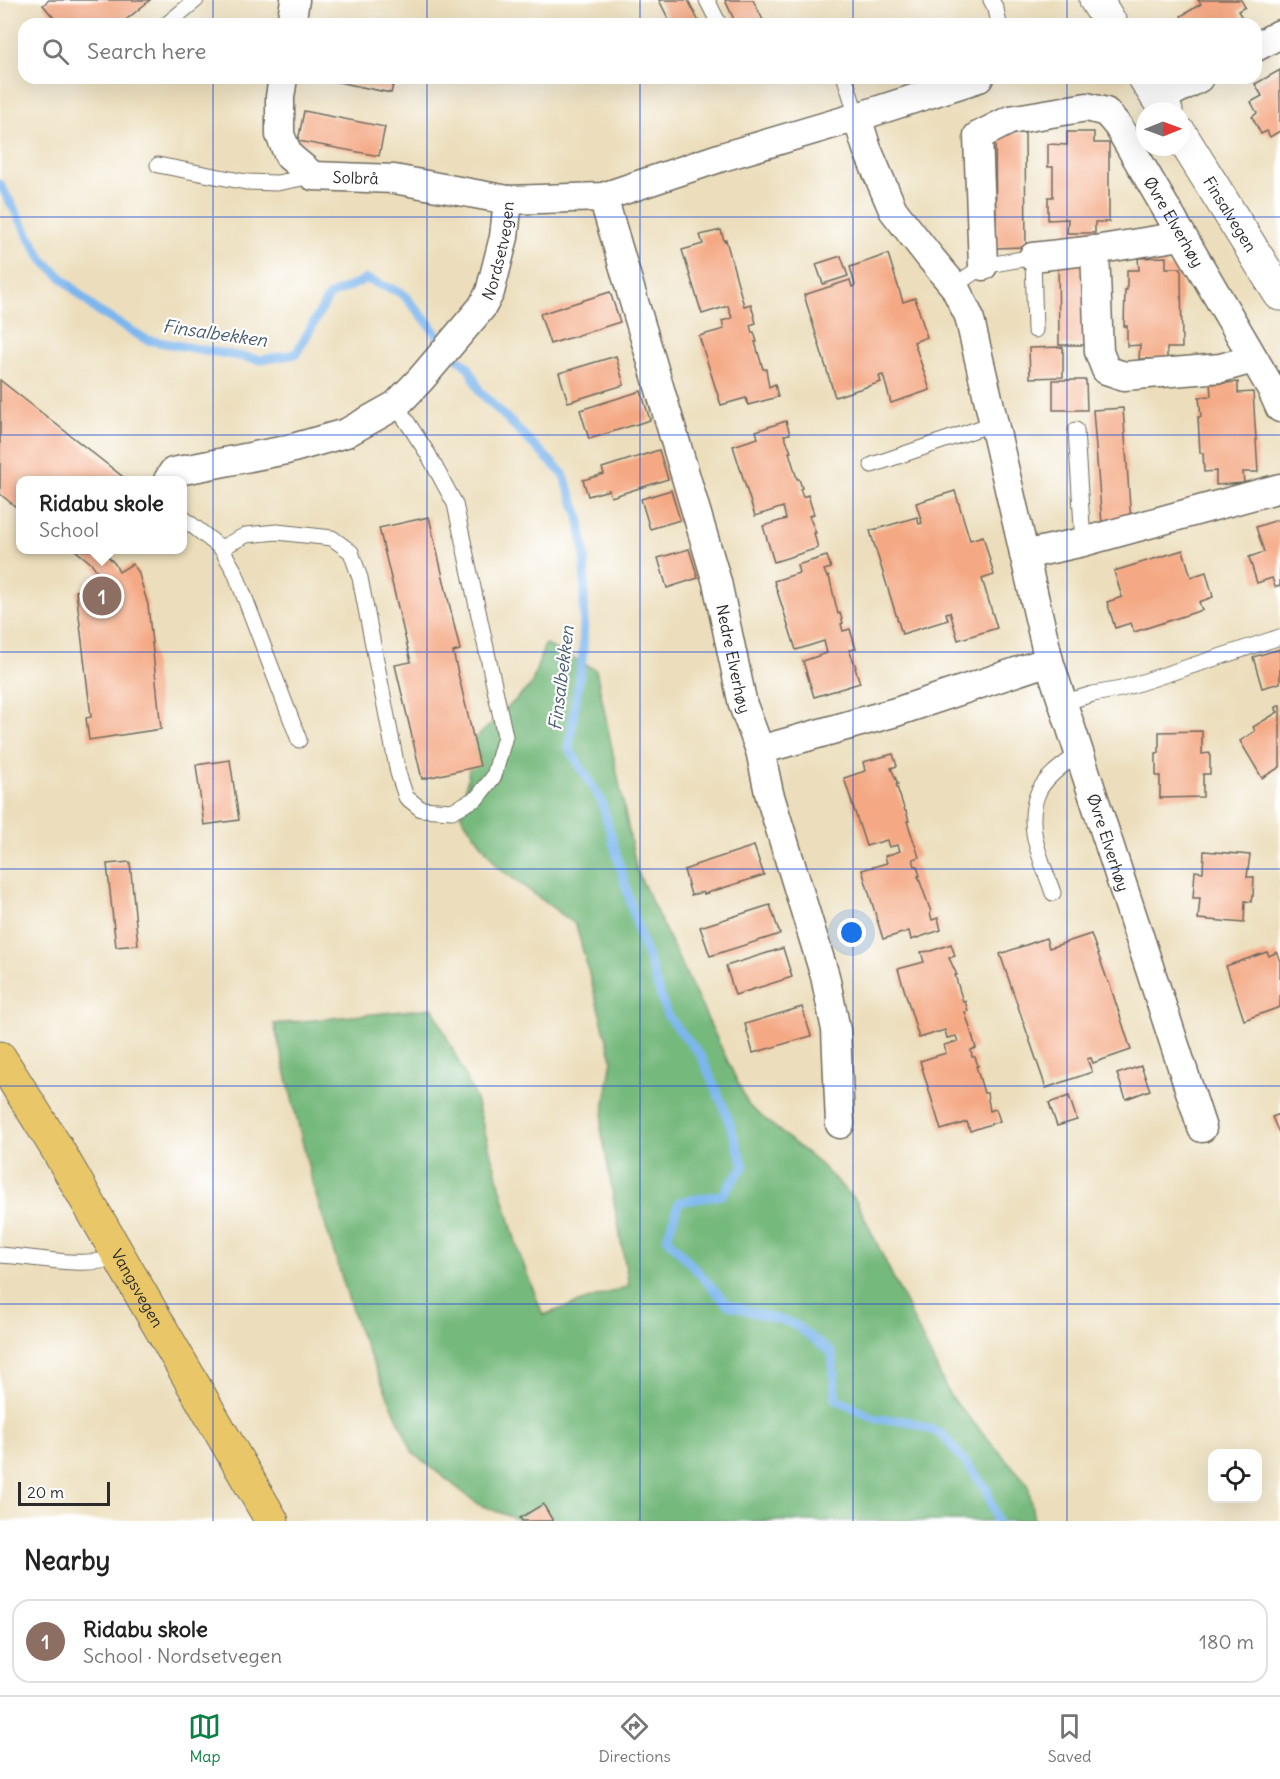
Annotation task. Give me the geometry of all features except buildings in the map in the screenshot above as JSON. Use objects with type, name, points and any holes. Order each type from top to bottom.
[{"type":"highway","name":"Vangsvegen","points":[[0,1058],[56,1147],[272,1521]]},
{"type":"street","points":[[292,18],[295,0]]},
{"type":"street","points":[[1096,0],[1107,18]]},
{"type":"street","points":[[1262,44],[1280,34]]},
{"type":"street","name":"Solbrå","points":[[282,84],[280,135],[290,156],[314,176],[394,179],[508,200]]},
{"type":"street","name":"Nordsetvegen","points":[[170,476],[173,472],[286,450],[346,433],[396,405],[482,307],[490,292],[504,237],[508,200],[603,196],[960,84]]},
{"type":"street","points":[[1157,96],[1185,84]]},
{"type":"street","name":"Øvre Elverhøy","points":[[983,266],[978,136],[1010,120],[1087,107],[1106,112],[1118,126],[1280,408]]},
{"type":"street","name":"Øvre Elverhøy","points":[[857,117],[867,149],[893,210],[954,286],[969,316],[1049,661],[1202,1128]]},
{"type":"street","name":"Finsalvegen","points":[[1190,149],[1280,294]]},
{"type":"street","name":"Nedre Elverhøy","points":[[603,196],[717,582],[743,705],[760,750],[769,793],[825,976],[836,1030],[840,1124]]},
{"type":"street","points":[[1033,257],[1181,236]]},
{"type":"street","points":[[1095,250],[1099,352],[1106,370],[1124,376],[1221,368],[1252,359]]},
{"type":"street","points":[[1024,555],[1083,542],[1280,488]]},
{"type":"street","points":[[760,750],[896,712],[1049,661]]},
{"type":"lane","points":[[174,18],[196,0]]},
{"type":"lane","points":[[707,0],[716,18]]},
{"type":"lane","points":[[992,0],[998,18]]},
{"type":"lane","points":[[847,84],[857,117]]},
{"type":"lane","points":[[158,165],[246,182],[277,183],[314,176]]},
{"type":"lane","points":[[954,286],[983,266],[1033,257],[1035,330]]},
{"type":"lane","points":[[221,548],[246,535],[277,532],[332,538],[351,552],[360,578],[398,773],[406,797],[421,808],[452,811],[477,798],[494,776],[505,736],[455,504],[428,454],[396,405]]},
{"type":"lane","points":[[872,465],[995,423]]},
{"type":"lane","points":[[1076,430],[1083,542]]},
{"type":"lane","points":[[187,521],[221,548],[235,572],[299,740]]},
{"type":"lane","points":[[1062,703],[1121,689],[1280,637]]},
{"type":"lane","points":[[1053,893],[1034,839],[1033,813],[1039,791],[1058,768],[1079,754]]},
{"type":"lane","points":[[0,1255],[105,1262],[120,1257]]},
{"type":"green space","points":[[545,644],[596,670],[637,871],[749,1106],[820,1164],[857,1202],[950,1396],[1028,1484],[1034,1521],[521,1521],[478,1504],[413,1453],[358,1329],[313,1186],[274,1024],[433,1008],[475,1097],[518,1250],[543,1315],[629,1286],[601,1128],[612,1059],[576,925],[499,868],[461,816],[474,740],[531,685]]},
{"type":"waterway","name":"Finsalbekken","points":[[0,184],[42,259],[96,310],[147,340],[261,360],[296,354],[329,296],[366,279],[402,293],[447,349],[469,368],[480,392],[563,474],[579,516],[585,558],[583,652],[569,748],[601,800],[638,929],[667,1015],[701,1056],[725,1110],[744,1166],[722,1195],[679,1202],[667,1238],[728,1305],[794,1324],[832,1353],[836,1399],[876,1419],[908,1421],[942,1434],[986,1488],[997,1521]]},
{"type":"place","name":"Ridabu skole","points":[[102,596]]}]
